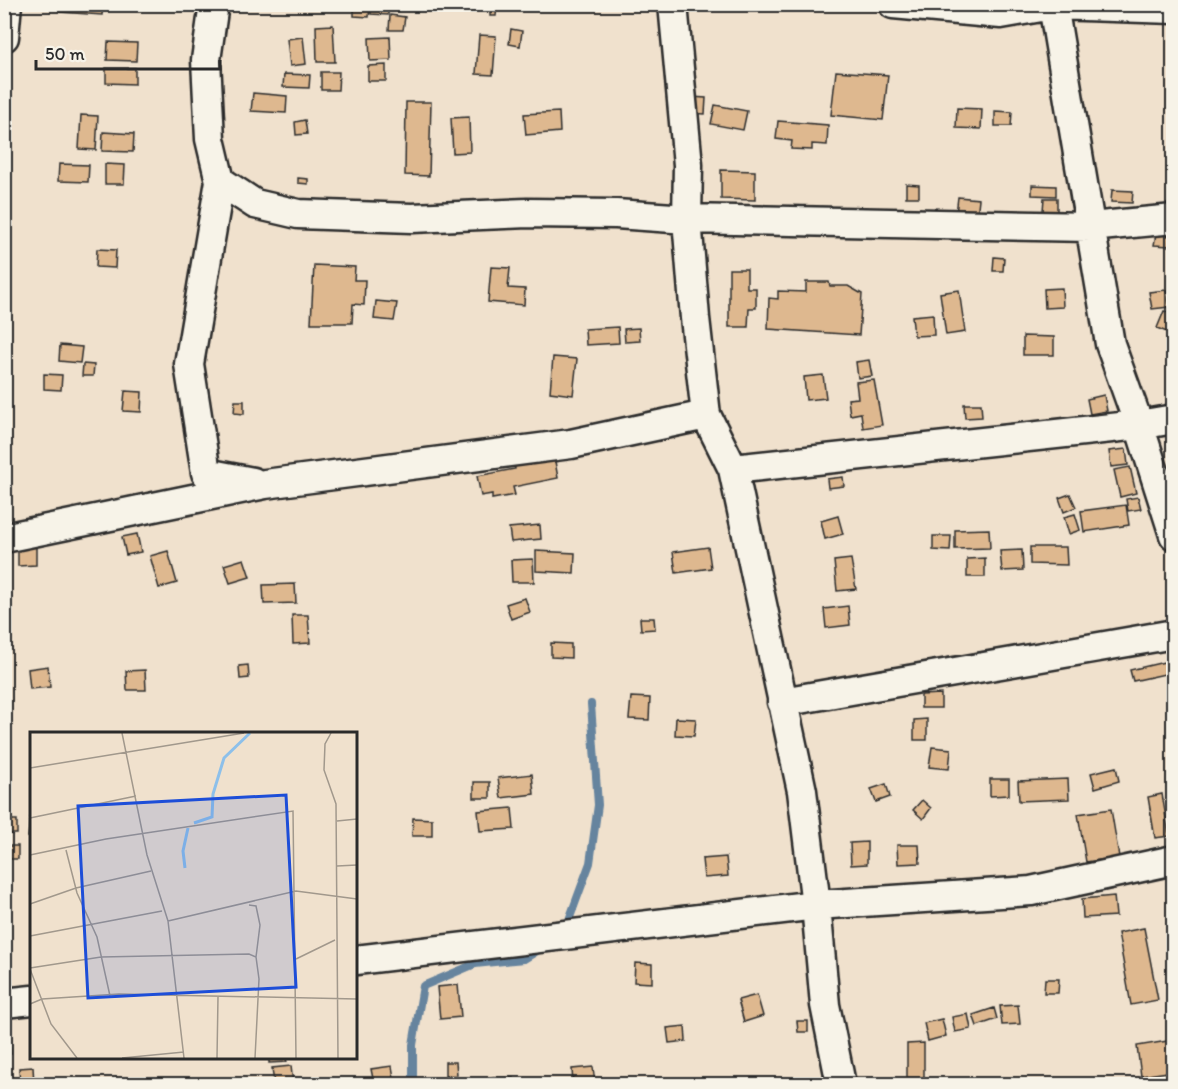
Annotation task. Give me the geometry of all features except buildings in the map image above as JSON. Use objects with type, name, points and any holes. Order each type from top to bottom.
[{"type":"street","points":[[4,37],[7,4]]},
{"type":"street","points":[[214,4],[206,60],[210,139],[220,181],[189,364],[206,473],[265,484]]},
{"type":"street","points":[[674,4],[688,165],[687,219],[706,415],[733,469],[802,791],[816,904],[825,1005],[841,1084]]},
{"type":"street","points":[[893,4],[1001,14],[1053,5],[1173,9]]},
{"type":"street","points":[[1053,5],[1110,344],[1139,425],[1173,535]]},
{"type":"street","points":[[220,181],[255,204],[297,214],[412,218],[527,213],[616,214],[687,219],[1090,226],[1173,219]]},
{"type":"street","points":[[4,538],[265,484],[571,444],[706,415]]},
{"type":"street","points":[[733,469],[1173,420]]},
{"type":"street","points":[[782,702],[1173,634]]},
{"type":"street","points":[[357,960],[816,904],[1031,891],[1173,860]]},
{"type":"street","points":[[4,1003],[30,1000]]},
{"type":"waterway","points":[[566,928],[590,863],[598,805],[591,704]]},
{"type":"waterway","points":[[413,1084],[413,1045],[423,986],[475,964],[524,959],[542,948]]}]
